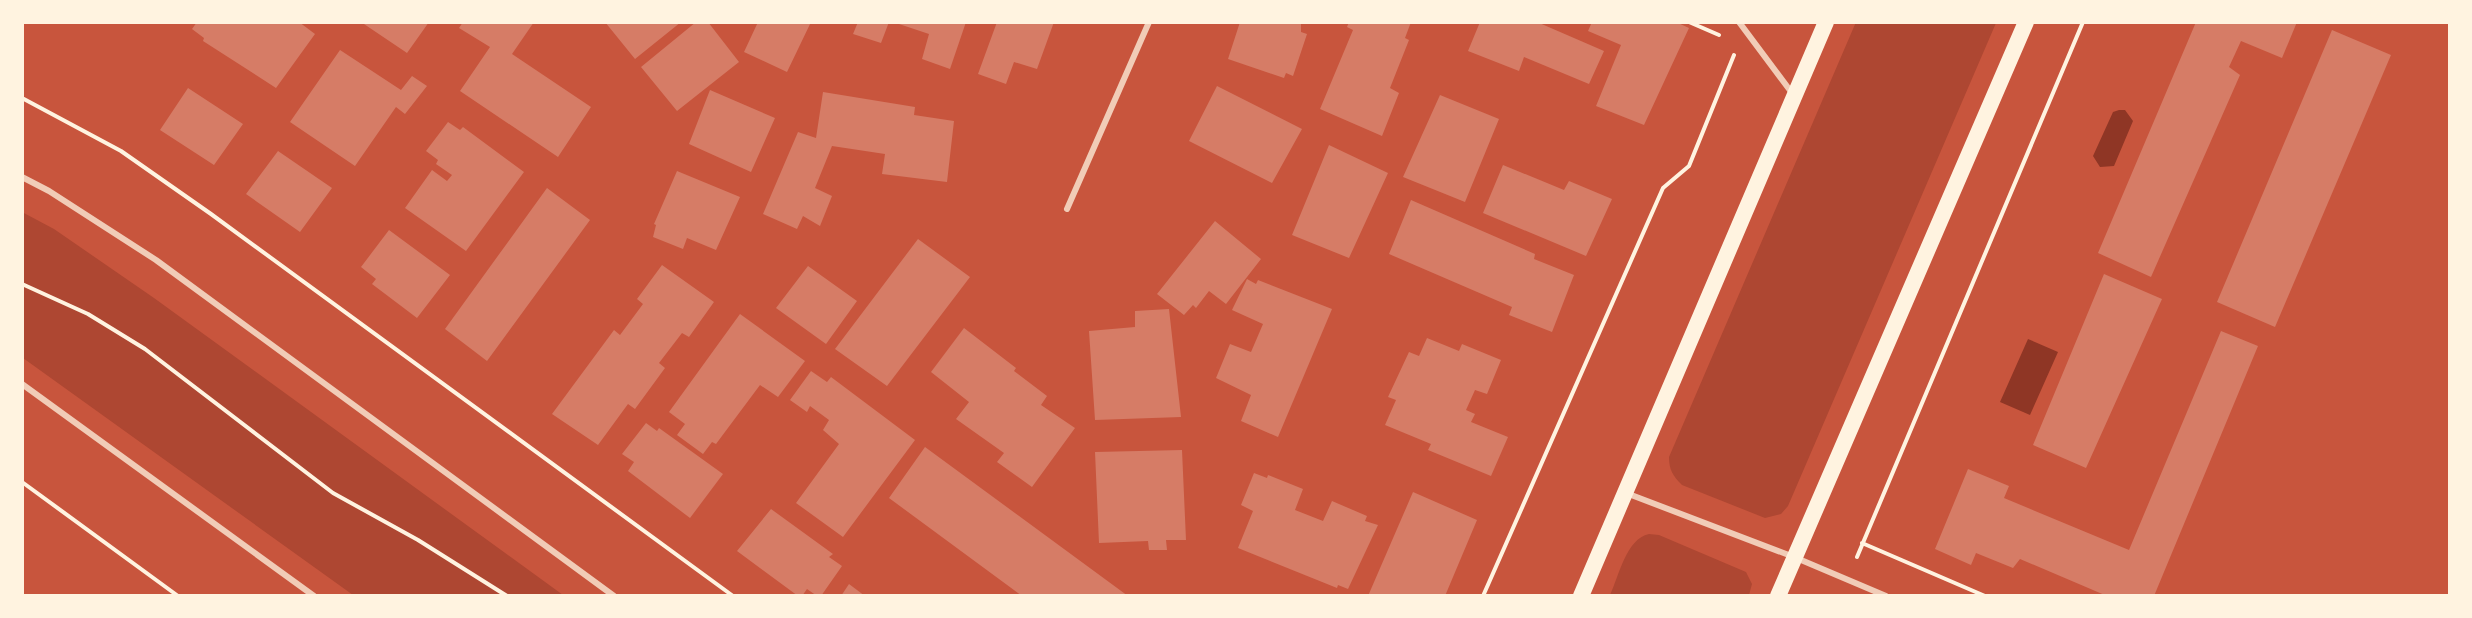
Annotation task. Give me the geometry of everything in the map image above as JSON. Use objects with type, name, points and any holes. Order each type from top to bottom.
[{"type":"highway","points":[[1581,596],[1826,22]]},
{"type":"highway","points":[[1778,596],[2026,22]]},
{"type":"street","points":[[1067,209],[1149,22]]},
{"type":"street","points":[[1739,22],[1794,96]]},
{"type":"street","points":[[22,177],[49,191],[156,260],[614,596]]},
{"type":"street","points":[[22,384],[314,596]]},
{"type":"street","points":[[1625,493],[1794,557],[1886,596]]},
{"type":"path","points":[[1689,22],[1739,44]]},
{"type":"path","points":[[1849,580],[1862,543],[2083,22]]},
{"type":"path","points":[[1483,596],[1663,188],[1689,166],[1744,29]]},
{"type":"path","points":[[22,98],[121,151],[733,596]]},
{"type":"path","points":[[22,284],[88,314],[145,349],[333,493],[418,540],[507,596]]},
{"type":"path","points":[[22,482],[178,596]]},
{"type":"path","points":[[1862,543],[1985,596]]},
{"type":"shaded area","points":[[1856,22],[1996,23],[1788,506],[1781,514],[1765,518],[1682,485],[1672,472],[1669,457]]},
{"type":"shaded area","points":[[2125,110],[2133,121],[2114,166],[2100,167],[2093,156],[2113,112]]},
{"type":"shaded area","points":[[22,212],[54,229],[154,298],[563,595],[353,595],[23,358]]},
{"type":"shaded area","points":[[2028,339],[2058,352],[2030,415],[2000,402]]},
{"type":"shaded area","points":[[1649,534],[1659,535],[1746,572],[1752,584],[1749,595],[1610,595],[1629,550],[1641,537]]},
{"type":"building","points":[[197,22],[299,22],[315,34],[276,88],[203,41],[204,38],[192,29]]},
{"type":"building","points":[[361,22],[429,22],[407,53]]},
{"type":"building","points":[[463,22],[534,22],[512,54],[591,107],[558,157],[460,91],[490,47],[459,28]]},
{"type":"building","points":[[605,22],[681,22],[635,59]]},
{"type":"building","points":[[696,22],[708,22],[739,62],[677,111],[641,67]]},
{"type":"building","points":[[758,22],[811,22],[787,72],[744,52]]},
{"type":"building","points":[[858,22],[889,22],[881,43],[853,34]]},
{"type":"building","points":[[966,22],[950,69],[922,59],[929,34],[896,23]]},
{"type":"building","points":[[997,22],[1054,22],[1037,69],[1014,62],[1006,84],[978,74]]},
{"type":"building","points":[[1240,22],[1301,22],[1301,32],[1307,34],[1293,76],[1286,73],[1284,78],[1228,59]]},
{"type":"building","points":[[1349,22],[1411,22],[1405,38],[1409,40],[1390,88],[1399,93],[1382,136],[1320,109],[1353,30],[1347,27]]},
{"type":"building","points":[[1480,22],[1537,22],[1604,51],[1589,84],[1524,57],[1519,71],[1468,51]]},
{"type":"building","points":[[1592,22],[1676,22],[1689,28],[1644,125],[1596,106],[1621,45],[1588,31]]},
{"type":"building","points":[[2196,22],[2297,22],[2282,58],[2241,41],[2229,67],[2240,75],[2151,277],[2098,253]]},
{"type":"building","points":[[2332,30],[2391,55],[2275,327],[2217,302]]},
{"type":"building","points":[[340,50],[401,90],[412,76],[427,86],[405,114],[396,107],[355,166],[290,122]]},
{"type":"building","points":[[1217,86],[1302,129],[1272,183],[1189,141]]},
{"type":"building","points":[[188,88],[243,124],[214,165],[160,130]]},
{"type":"building","points":[[710,90],[775,118],[751,172],[689,144]]},
{"type":"building","points":[[823,92],[915,107],[914,115],[954,121],[947,182],[882,174],[885,154],[832,146],[815,188],[832,196],[820,226],[803,216],[797,229],[763,214],[798,132],[816,138]]},
{"type":"building","points":[[1440,95],[1499,119],[1465,202],[1403,177]]},
{"type":"building","points":[[448,122],[460,130],[463,127],[524,172],[466,251],[405,208],[432,170],[447,181],[452,175],[436,164],[438,160],[426,151]]},
{"type":"building","points":[[1329,145],[1388,173],[1349,258],[1292,235]]},
{"type":"building","points":[[278,151],[332,188],[300,232],[246,194]]},
{"type":"building","points":[[1503,165],[1564,190],[1569,181],[1612,199],[1586,256],[1483,213]]},
{"type":"building","points":[[677,171],[740,197],[716,250],[687,238],[683,249],[653,237],[656,225],[654,224]]},
{"type":"building","points":[[547,188],[590,220],[487,361],[445,329]]},
{"type":"building","points":[[1411,200],[1535,254],[1534,259],[1574,275],[1552,332],[1509,315],[1512,307],[1389,254]]},
{"type":"building","points":[[1215,221],[1261,259],[1226,304],[1209,291],[1196,308],[1193,305],[1184,315],[1157,294]]},
{"type":"building","points":[[389,230],[450,275],[417,318],[372,284],[376,279],[361,267]]},
{"type":"building","points":[[918,239],[970,277],[887,386],[835,349]]},
{"type":"building","points":[[662,265],[714,302],[689,337],[682,333],[659,363],[665,368],[635,409],[628,404],[598,445],[552,414],[614,330],[620,335],[643,304],[637,299]]},
{"type":"building","points":[[808,266],[857,301],[826,344],[776,308]]},
{"type":"building","points":[[2104,274],[2162,299],[2086,468],[2033,445]]},
{"type":"building","points":[[1247,279],[1256,284],[1258,280],[1332,309],[1278,437],[1241,421],[1251,395],[1216,378],[1230,344],[1251,352],[1263,324],[1232,310]]},
{"type":"building","points":[[1169,309],[1181,417],[1095,420],[1089,331],[1135,327],[1135,311]]},
{"type":"building","points":[[740,314],[805,361],[778,397],[760,385],[716,444],[712,442],[703,454],[677,435],[685,424],[669,412]]},
{"type":"building","points":[[964,328],[1016,368],[1014,371],[1047,396],[1041,405],[1075,428],[1032,487],[997,462],[1004,453],[956,419],[969,402],[931,372]]},
{"type":"building","points":[[2221,331],[2258,346],[2154,596],[2107,596],[2020,559],[2013,568],[1976,553],[1971,565],[1935,549],[1968,469],[2009,486],[2004,498],[2129,550]]},
{"type":"building","points":[[1427,338],[1459,351],[1462,344],[1501,360],[1487,394],[1475,390],[1466,410],[1475,414],[1471,422],[1508,437],[1491,476],[1428,450],[1431,444],[1385,425],[1396,400],[1388,397],[1409,352],[1419,356]]},
{"type":"building","points":[[811,371],[827,382],[831,377],[915,440],[843,537],[796,503],[839,444],[823,430],[829,420],[810,406],[807,412],[790,400]]},
{"type":"building","points":[[646,423],[657,431],[659,428],[723,474],[690,518],[628,471],[634,462],[622,454]]},
{"type":"building","points":[[925,447],[1128,596],[1022,596],[889,498]]},
{"type":"building","points":[[1182,450],[1186,540],[1166,540],[1167,550],[1149,550],[1148,541],[1099,543],[1095,452]]},
{"type":"building","points":[[1254,473],[1267,478],[1268,475],[1303,489],[1295,510],[1323,521],[1332,501],[1367,516],[1365,521],[1378,525],[1348,589],[1338,585],[1337,588],[1238,548],[1253,511],[1241,505]]},
{"type":"building","points":[[1413,492],[1477,520],[1445,596],[1368,596]]},
{"type":"building","points":[[771,509],[833,554],[829,557],[842,566],[821,596],[807,589],[802,596],[798,596],[737,551]]},
{"type":"building","points":[[849,584],[865,596],[841,596]]}]
